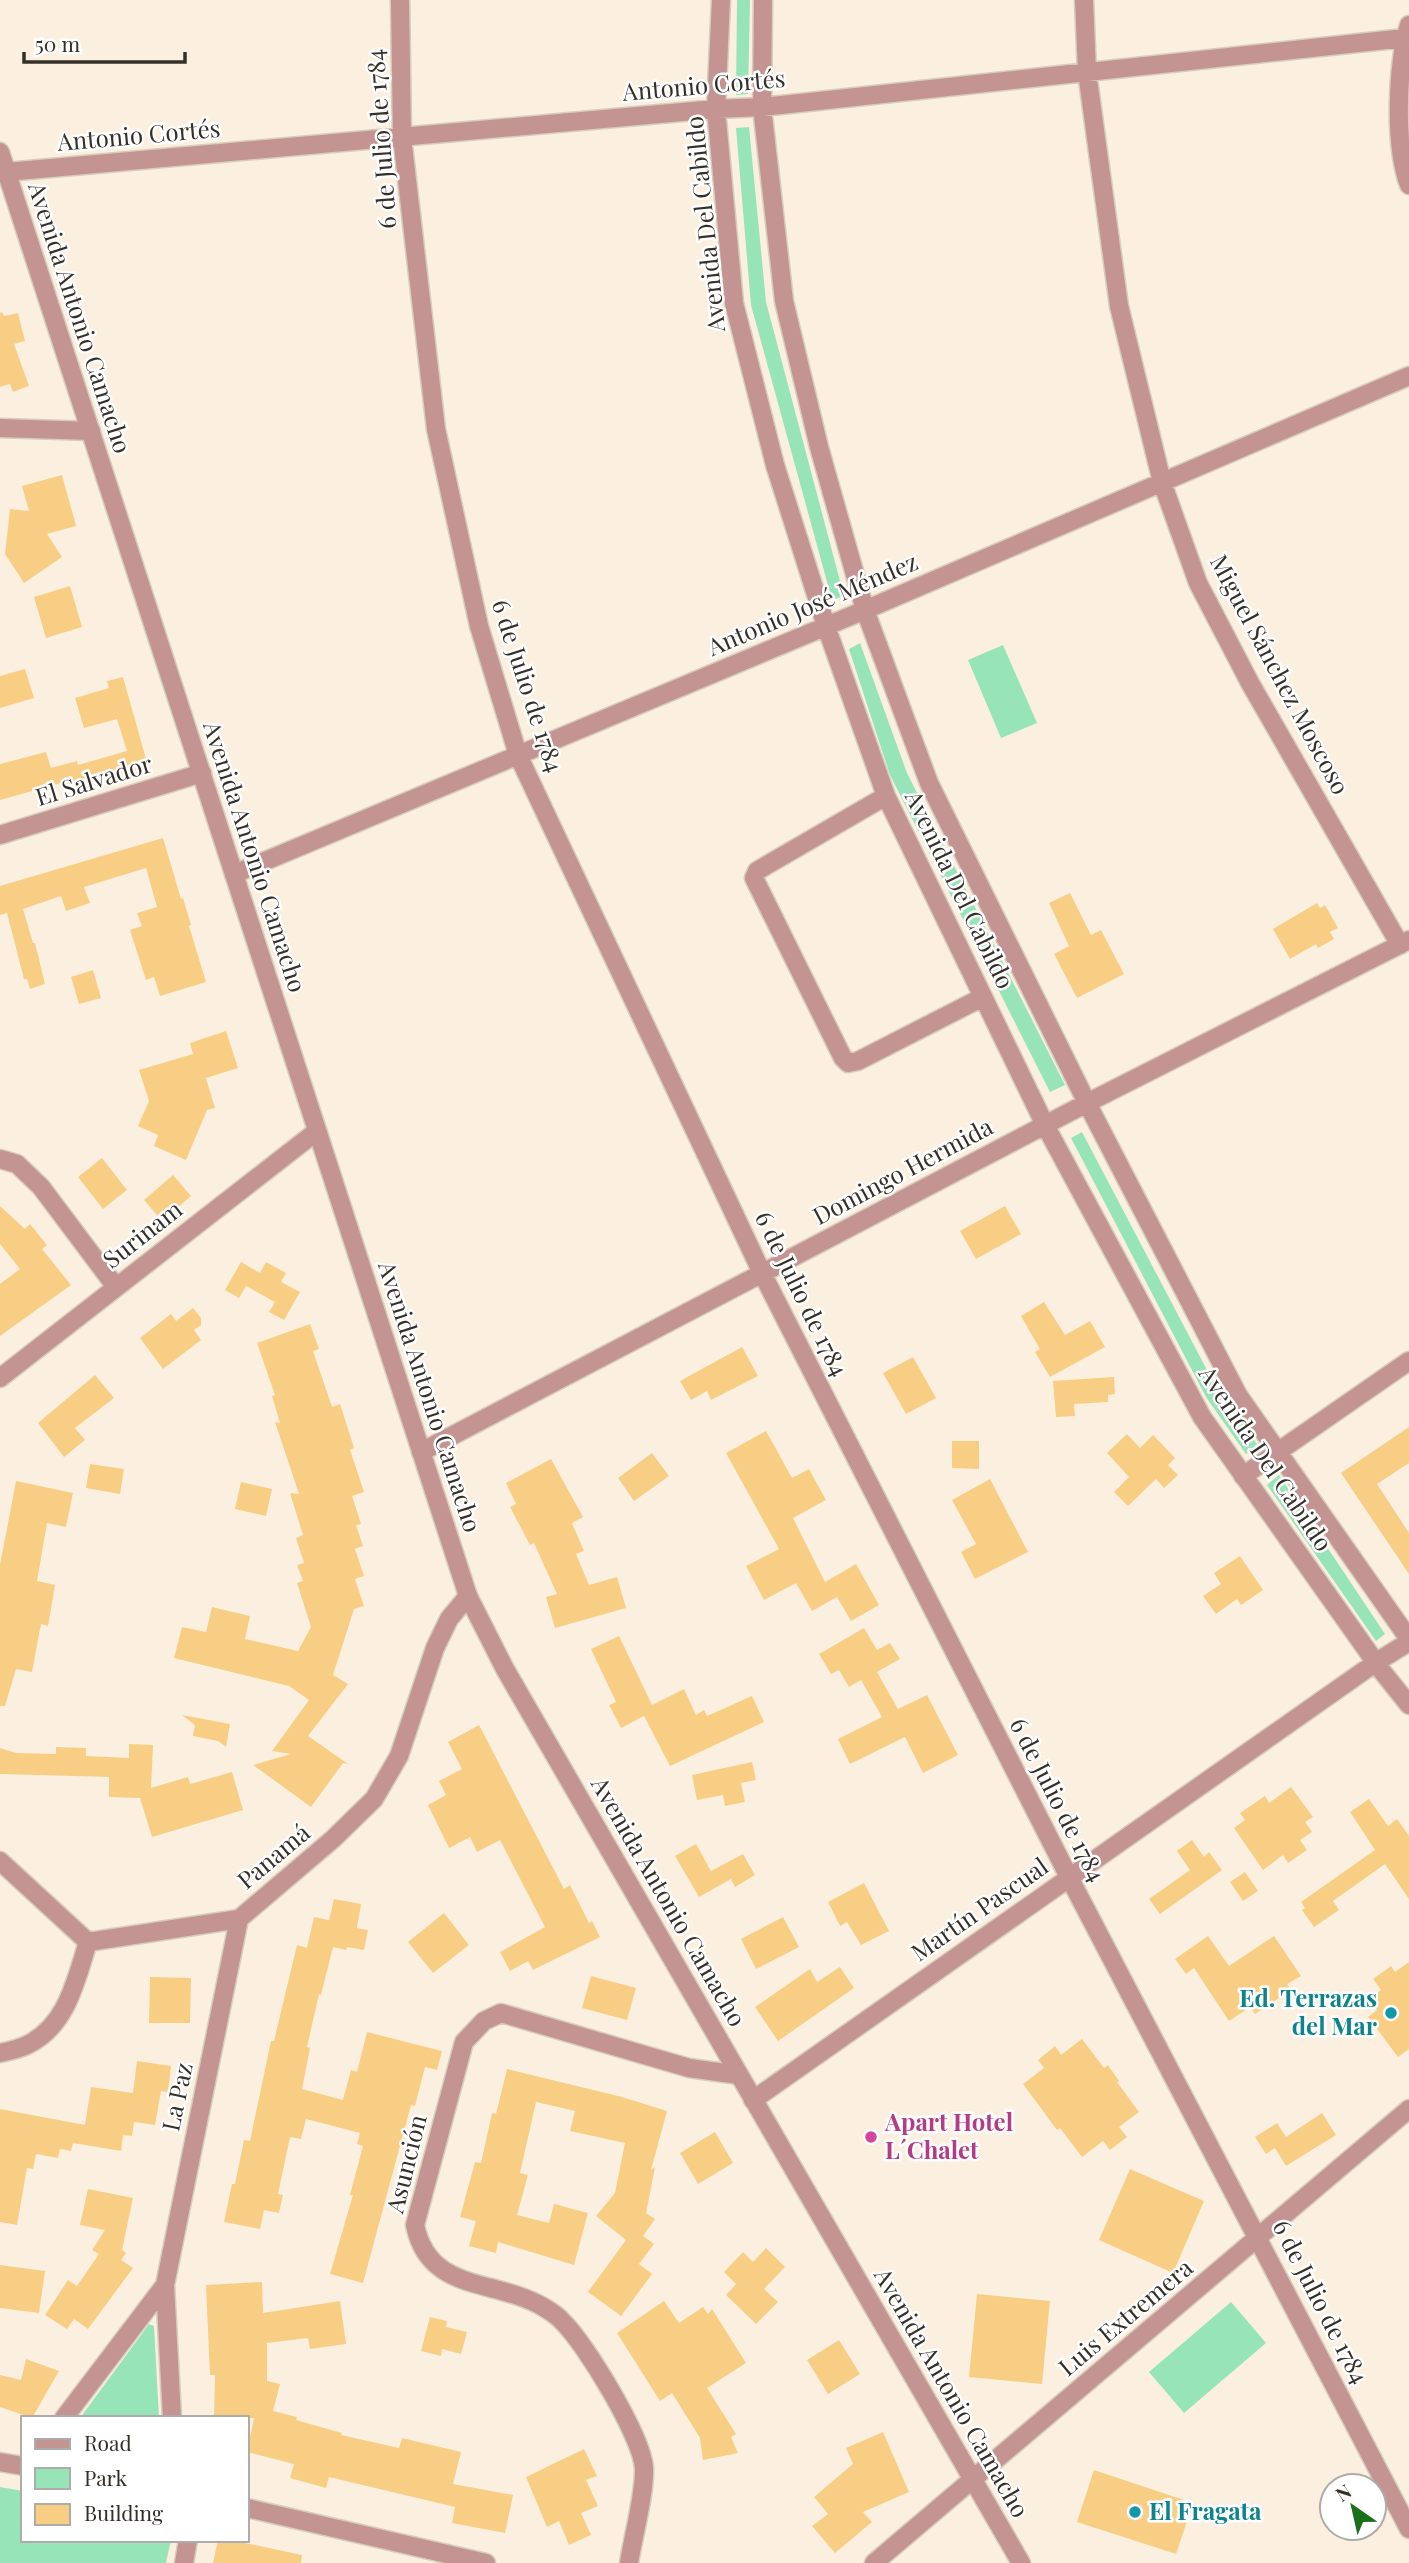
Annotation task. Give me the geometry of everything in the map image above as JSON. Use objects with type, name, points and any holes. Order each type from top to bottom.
[{"type":"street","name":"6 de Julio de 1784","points":[[400,0],[402,137],[436,429],[479,626],[517,755],[762,1273],[1069,1877],[1409,2529]]},
{"type":"street","name":"Avenida Del Cabildo","points":[[720,0],[716,109],[734,303],[775,465],[826,626],[886,796],[1045,1125],[1202,1418],[1409,1706]]},
{"type":"street","name":"Avenida Del Cabildo","points":[[763,0],[762,107],[784,301],[819,447],[865,610],[929,783],[1087,1103],[1238,1395],[1409,1641]]},
{"type":"street","name":"Miguel Sánchez Moscoso","points":[[1084,0],[1087,72],[1119,306],[1162,482],[1198,583],[1250,683],[1404,942]]},
{"type":"street","name":"Antonio Cortés","points":[[6,172],[762,107],[1087,72],[1407,31]]},
{"type":"street","points":[[1407,31],[1397,113],[1409,185]]},
{"type":"street","name":"Avenida Antonio Camacho","points":[[0,152],[468,1596],[505,1669],[1021,2563]]},
{"type":"street","name":"Antonio José Méndez","points":[[234,874],[865,610],[1409,376]]},
{"type":"street","points":[[0,428],[90,431]]},
{"type":"street","name":"El Salvador","points":[[0,835],[202,773]]},
{"type":"street","points":[[886,796],[767,865],[757,872],[754,878],[843,1058],[848,1063],[858,1061],[983,997]]},
{"type":"street","name":"Domingo Hermida","points":[[421,1452],[1087,1103],[1404,942]]},
{"type":"street","name":"Surinam","points":[[0,1378],[317,1131]]},
{"type":"street","points":[[0,1159],[17,1164],[41,1187],[116,1287]]},
{"type":"street","points":[[1243,1476],[1409,1361]]},
{"type":"street","name":"Panamá","points":[[88,1942],[239,1919],[333,1839],[374,1799],[398,1756],[435,1648],[449,1619],[468,1596]]},
{"type":"street","name":"Martín Pascual","points":[[753,2099],[1375,1662],[1409,1641]]},
{"type":"street","points":[[0,1861],[88,1942],[71,1998],[57,2020],[27,2045],[0,2053]]},
{"type":"street","name":"La Paz","points":[[172,2416],[164,2285],[239,1919]]},
{"type":"street","name":"Asunción","points":[[629,2563],[644,2472],[642,2452],[633,2431],[598,2371],[562,2321],[545,2308],[520,2296],[442,2271],[429,2260],[419,2243],[415,2225],[464,2042],[484,2021],[501,2013],[689,2068],[739,2075]]},
{"type":"street","name":"Luis Extremera","points":[[874,2563],[1409,2109]]},
{"type":"street","name":"La Paz","points":[[66,2416],[164,2285]]},
{"type":"street","points":[[0,2462],[21,2465]]},
{"type":"street","points":[[248,2508],[486,2563]]},
{"type":"street","points":[[184,2563],[188,2542]]},
{"type":"green space","points":[[737,0],[750,0],[748,94],[736,95]]},
{"type":"green space","points":[[749,127],[766,302],[844,596],[832,600],[751,305],[736,128]]},
{"type":"green space","points":[[860,643],[907,773],[1065,1085],[1050,1092],[890,775],[849,649]]},
{"type":"green space","points":[[1003,645],[1037,723],[1001,738],[968,660]]},
{"type":"green space","points":[[1082,1132],[1218,1391],[1257,1444],[1246,1454],[1206,1397],[1071,1138]]},
{"type":"green space","points":[[1279,1475],[1385,1634],[1376,1641],[1267,1485]]},
{"type":"green space","points":[[1231,2302],[1266,2343],[1184,2413],[1149,2372]]},
{"type":"green space","points":[[149,2324],[154,2326],[159,2416],[81,2416]]},
{"type":"green space","points":[[0,2487],[21,2491],[21,2542],[171,2542],[166,2563],[0,2563]]},
{"type":"building","points":[[2,312],[4,316],[18,313],[25,341],[14,344],[29,386],[13,392],[10,384],[0,387]]},
{"type":"building","points":[[62,475],[76,526],[47,534],[62,557],[24,583],[5,554],[10,509],[29,511],[22,486]]},
{"type":"building","points":[[70,586],[82,627],[46,638],[34,597]]},
{"type":"building","points":[[25,669],[34,698],[0,708],[0,676]]},
{"type":"building","points":[[123,677],[148,766],[63,789],[61,783],[0,800],[0,764],[46,752],[51,768],[77,761],[78,765],[127,751],[117,719],[84,728],[75,698],[109,688],[107,681]]},
{"type":"building","points":[[163,838],[206,982],[160,996],[154,977],[146,980],[130,930],[142,926],[137,913],[157,907],[146,868],[84,887],[90,903],[66,911],[61,896],[23,909],[45,984],[30,989],[27,979],[24,979],[7,913],[0,915],[0,886]]},
{"type":"building","points":[[1070,893],[1091,935],[1101,930],[1124,974],[1077,998],[1054,954],[1069,946],[1049,903]]},
{"type":"building","points":[[1317,903],[1320,908],[1325,905],[1338,928],[1330,932],[1334,939],[1318,948],[1316,944],[1290,959],[1273,929]]},
{"type":"building","points":[[93,970],[101,998],[79,1004],[71,977]]},
{"type":"building","points":[[226,1031],[238,1068],[206,1078],[215,1108],[207,1110],[186,1160],[154,1146],[158,1135],[138,1126],[149,1101],[139,1070],[193,1054],[190,1043]]},
{"type":"building","points":[[102,1158],[127,1190],[103,1209],[78,1177]]},
{"type":"building","points":[[173,1175],[191,1196],[162,1221],[144,1200]]},
{"type":"building","points":[[0,1206],[25,1229],[30,1224],[47,1245],[42,1249],[71,1285],[0,1336],[0,1284],[20,1269],[0,1244]]},
{"type":"building","points":[[1005,1206],[1021,1234],[976,1259],[960,1231]]},
{"type":"building","points":[[241,1262],[260,1273],[266,1262],[286,1273],[281,1282],[300,1292],[284,1320],[269,1312],[275,1302],[246,1286],[239,1298],[225,1290]]},
{"type":"building","points":[[1044,1302],[1065,1335],[1090,1321],[1105,1347],[1050,1377],[1035,1352],[1040,1349],[1021,1316]]},
{"type":"building","points":[[193,1308],[201,1318],[201,1325],[194,1330],[201,1340],[163,1369],[140,1338],[171,1314],[176,1321]]},
{"type":"building","points":[[310,1324],[319,1349],[313,1351],[332,1407],[340,1404],[354,1448],[350,1450],[364,1492],[352,1496],[361,1524],[356,1525],[363,1546],[355,1549],[364,1576],[355,1579],[364,1606],[354,1609],[333,1675],[348,1684],[308,1736],[348,1764],[343,1763],[311,1807],[253,1765],[291,1754],[272,1751],[309,1700],[289,1686],[174,1658],[182,1627],[206,1632],[212,1607],[250,1616],[245,1639],[298,1651],[311,1627],[297,1583],[303,1581],[297,1565],[304,1563],[296,1538],[303,1535],[290,1493],[299,1494],[275,1422],[280,1423],[272,1396],[275,1395],[257,1343]]},
{"type":"building","points":[[742,1347],[758,1376],[711,1400],[707,1391],[691,1400],[680,1381]]},
{"type":"building","points":[[913,1357],[936,1398],[906,1414],[883,1373]]},
{"type":"building","points":[[95,1375],[114,1398],[75,1428],[85,1440],[64,1457],[38,1423]]},
{"type":"building","points":[[1114,1377],[1115,1394],[1108,1395],[1108,1402],[1074,1404],[1075,1416],[1056,1417],[1053,1381]]},
{"type":"building","points":[[1409,1427],[1409,1463],[1377,1484],[1409,1533],[1409,1574],[1341,1473]]},
{"type":"building","points":[[766,1431],[792,1478],[809,1469],[826,1500],[793,1518],[825,1582],[856,1564],[879,1605],[851,1621],[837,1597],[812,1611],[796,1583],[764,1600],[746,1566],[779,1549],[726,1453]]},
{"type":"building","points":[[1127,1434],[1140,1448],[1153,1435],[1175,1458],[1168,1465],[1178,1475],[1164,1488],[1156,1479],[1128,1506],[1114,1492],[1129,1477],[1107,1453]]},
{"type":"building","points":[[952,1441],[979,1441],[979,1469],[952,1468]]},
{"type":"building","points":[[652,1453],[669,1476],[634,1501],[618,1478]]},
{"type":"building","points":[[551,1459],[583,1517],[572,1523],[584,1551],[576,1554],[589,1585],[617,1577],[626,1608],[555,1628],[546,1597],[557,1594],[534,1543],[530,1545],[510,1507],[516,1504],[506,1483]]},
{"type":"building","points":[[90,1464],[124,1469],[120,1494],[86,1488]]},
{"type":"building","points":[[990,1479],[1028,1552],[975,1579],[961,1552],[976,1544],[952,1500]]},
{"type":"building","points":[[16,1481],[73,1493],[66,1527],[47,1523],[37,1581],[55,1585],[48,1626],[41,1624],[32,1672],[16,1669],[5,1706],[0,1706],[0,1565]]},
{"type":"building","points":[[241,1482],[272,1489],[266,1516],[235,1509]]},
{"type":"building","points":[[1240,1556],[1263,1590],[1241,1605],[1237,1599],[1216,1614],[1203,1596],[1221,1584],[1214,1573]]},
{"type":"building","points":[[864,1628],[877,1650],[890,1643],[900,1659],[877,1672],[898,1709],[927,1695],[958,1755],[923,1773],[905,1737],[850,1764],[838,1739],[882,1717],[861,1680],[849,1687],[839,1670],[831,1674],[819,1654]]},
{"type":"building","points":[[619,1636],[652,1705],[684,1689],[696,1715],[704,1710],[707,1716],[752,1696],[764,1722],[670,1766],[644,1716],[621,1728],[609,1705],[616,1702],[591,1649]]},
{"type":"building","points":[[182,1715],[230,1724],[226,1747],[218,1741],[193,1736],[195,1725]]},
{"type":"building","points":[[479,1725],[564,1889],[570,1885],[589,1923],[592,1921],[600,1937],[533,1970],[528,1961],[510,1971],[500,1952],[545,1927],[500,1840],[477,1852],[470,1837],[449,1848],[428,1805],[446,1795],[439,1781],[462,1769],[448,1742]]},
{"type":"building","points":[[129,1744],[153,1745],[151,1788],[188,1777],[190,1784],[232,1772],[243,1810],[152,1837],[140,1798],[109,1797],[109,1777],[0,1774],[0,1748],[16,1753],[56,1754],[56,1747],[86,1748],[86,1756],[129,1758]]},
{"type":"building","points":[[752,1762],[756,1780],[741,1783],[745,1802],[725,1806],[723,1795],[697,1800],[692,1775]]},
{"type":"building","points":[[1291,1787],[1313,1817],[1305,1822],[1312,1832],[1300,1840],[1307,1850],[1288,1863],[1283,1855],[1263,1870],[1234,1828],[1245,1820],[1240,1813],[1265,1796],[1269,1803]]},
{"type":"building","points":[[1369,1799],[1388,1826],[1397,1819],[1409,1836],[1409,1899],[1385,1864],[1333,1901],[1339,1910],[1314,1927],[1302,1910],[1305,1908],[1301,1902],[1375,1850],[1350,1812]]},
{"type":"building","points":[[1192,1840],[1204,1857],[1209,1852],[1222,1870],[1160,1914],[1149,1899],[1190,1870],[1177,1851]]},
{"type":"building","points":[[696,1844],[711,1871],[743,1854],[755,1875],[735,1887],[731,1879],[699,1897],[675,1856]]},
{"type":"building","points":[[1245,1872],[1258,1891],[1243,1901],[1230,1882]]},
{"type":"building","points":[[864,1883],[889,1931],[861,1945],[847,1922],[840,1926],[828,1902]]},
{"type":"building","points":[[334,1899],[361,1904],[357,1928],[368,1930],[364,1950],[333,1947],[307,2047],[310,2048],[302,2089],[343,2100],[351,2070],[357,2072],[367,2032],[442,2051],[437,2070],[425,2067],[415,2106],[411,2105],[363,2283],[330,2274],[353,2195],[350,2195],[363,2146],[357,2144],[360,2133],[306,2119],[301,2139],[290,2137],[278,2194],[283,2195],[279,2213],[264,2210],[260,2229],[224,2222],[244,2140],[250,2141],[271,2041],[274,2041],[297,1945],[307,1948],[314,1917],[329,1920]]},
{"type":"building","points":[[444,1913],[469,1945],[433,1973],[408,1942]]},
{"type":"building","points":[[783,1917],[799,1947],[756,1969],[741,1939]]},
{"type":"building","points":[[1208,1936],[1229,1966],[1274,1936],[1301,1976],[1287,1984],[1291,1990],[1255,2014],[1250,2007],[1229,2021],[1194,1968],[1186,1974],[1175,1959]]},
{"type":"building","name":"Ed. Terrazas del Mar","points":[[1409,1962],[1409,2049],[1398,2057],[1368,2017],[1377,2010],[1369,1998],[1381,1990],[1373,1979],[1391,1966],[1395,1972]]},
{"type":"building","points":[[840,1967],[854,1988],[778,2041],[755,2007],[810,1969],[817,1982]]},
{"type":"building","points":[[591,1976],[636,1988],[627,2020],[582,2008]]},
{"type":"building","points":[[150,1977],[191,1978],[190,2023],[149,2023]]},
{"type":"building","points":[[1082,2039],[1104,2068],[1108,2065],[1139,2112],[1119,2127],[1127,2137],[1110,2150],[1103,2141],[1082,2157],[1060,2128],[1057,2130],[1023,2084],[1044,2068],[1038,2060],[1055,2046],[1061,2055]]},
{"type":"building","points":[[137,2061],[171,2066],[168,2092],[161,2091],[155,2125],[134,2122],[132,2136],[123,2135],[121,2151],[73,2143],[71,2151],[60,2149],[58,2158],[36,2154],[33,2169],[27,2168],[17,2225],[0,2222],[0,2109],[85,2125],[91,2087],[133,2093]]},
{"type":"building","points":[[507,2069],[622,2097],[667,2111],[651,2170],[655,2167],[646,2213],[655,2219],[643,2236],[654,2244],[639,2264],[652,2274],[621,2316],[588,2292],[626,2240],[596,2216],[615,2193],[625,2143],[570,2131],[575,2111],[536,2102],[520,2173],[528,2175],[517,2215],[549,2223],[554,2204],[588,2213],[574,2265],[498,2242],[496,2253],[469,2246],[476,2221],[460,2217],[475,2162],[481,2163],[492,2113],[496,2114]]},
{"type":"building","points":[[1322,2113],[1336,2135],[1286,2166],[1275,2148],[1266,2154],[1255,2137],[1277,2123],[1286,2137]]},
{"type":"building","points":[[715,2132],[733,2163],[698,2184],[680,2153]]},
{"type":"building","points":[[1130,2169],[1204,2201],[1173,2273],[1099,2240]]},
{"type":"building","points":[[88,2189],[133,2198],[122,2250],[126,2253],[121,2260],[133,2268],[88,2329],[74,2319],[67,2329],[45,2315],[68,2280],[77,2286],[99,2254],[92,2250],[105,2230],[80,2225]]},
{"type":"building","points":[[766,2248],[785,2267],[764,2289],[778,2302],[756,2324],[726,2295],[736,2284],[724,2272],[743,2252],[753,2262]]},
{"type":"building","points":[[0,2265],[45,2271],[39,2313],[0,2308]]},
{"type":"building","points":[[262,2282],[263,2313],[340,2301],[346,2344],[310,2349],[308,2338],[267,2343],[267,2381],[280,2384],[273,2411],[297,2417],[296,2420],[342,2433],[341,2435],[399,2448],[402,2438],[461,2452],[453,2484],[513,2495],[505,2533],[452,2523],[455,2507],[329,2477],[326,2488],[290,2478],[294,2464],[248,2452],[254,2418],[214,2416],[215,2375],[210,2375],[206,2285]]},
{"type":"building","points":[[977,2294],[1050,2301],[1042,2384],[969,2377]]},
{"type":"building","points":[[664,2301],[679,2323],[703,2307],[708,2314],[712,2309],[746,2363],[707,2388],[736,2434],[731,2437],[738,2453],[703,2460],[700,2438],[672,2393],[660,2401],[617,2333]]},
{"type":"building","points":[[430,2317],[447,2321],[446,2327],[467,2332],[461,2354],[442,2349],[441,2356],[421,2351]]},
{"type":"building","points":[[839,2340],[860,2374],[828,2394],[807,2360]]},
{"type":"building","points":[[26,2359],[59,2371],[33,2416],[0,2407],[0,2375],[21,2380]]},
{"type":"building","points":[[883,2432],[909,2492],[863,2512],[872,2522],[835,2553],[812,2526],[828,2514],[814,2497],[853,2464],[846,2448]]},
{"type":"building","points":[[584,2449],[597,2476],[586,2480],[598,2506],[581,2513],[591,2535],[569,2545],[559,2521],[547,2527],[526,2477]]},
{"type":"building","name":"El Fragata","points":[[1094,2470],[1193,2503],[1176,2554],[1077,2522]]},
{"type":"building","points":[[218,2542],[240,2542],[302,2555],[301,2563],[213,2563]]},
{"type":"place","name":"Ed. Terrazas del Mar","points":[[1391,2013]]},
{"type":"place","name":"Apart Hotel L´Chalet","points":[[871,2137]]},
{"type":"place","name":"El Fragata","points":[[1135,2512]]}]
